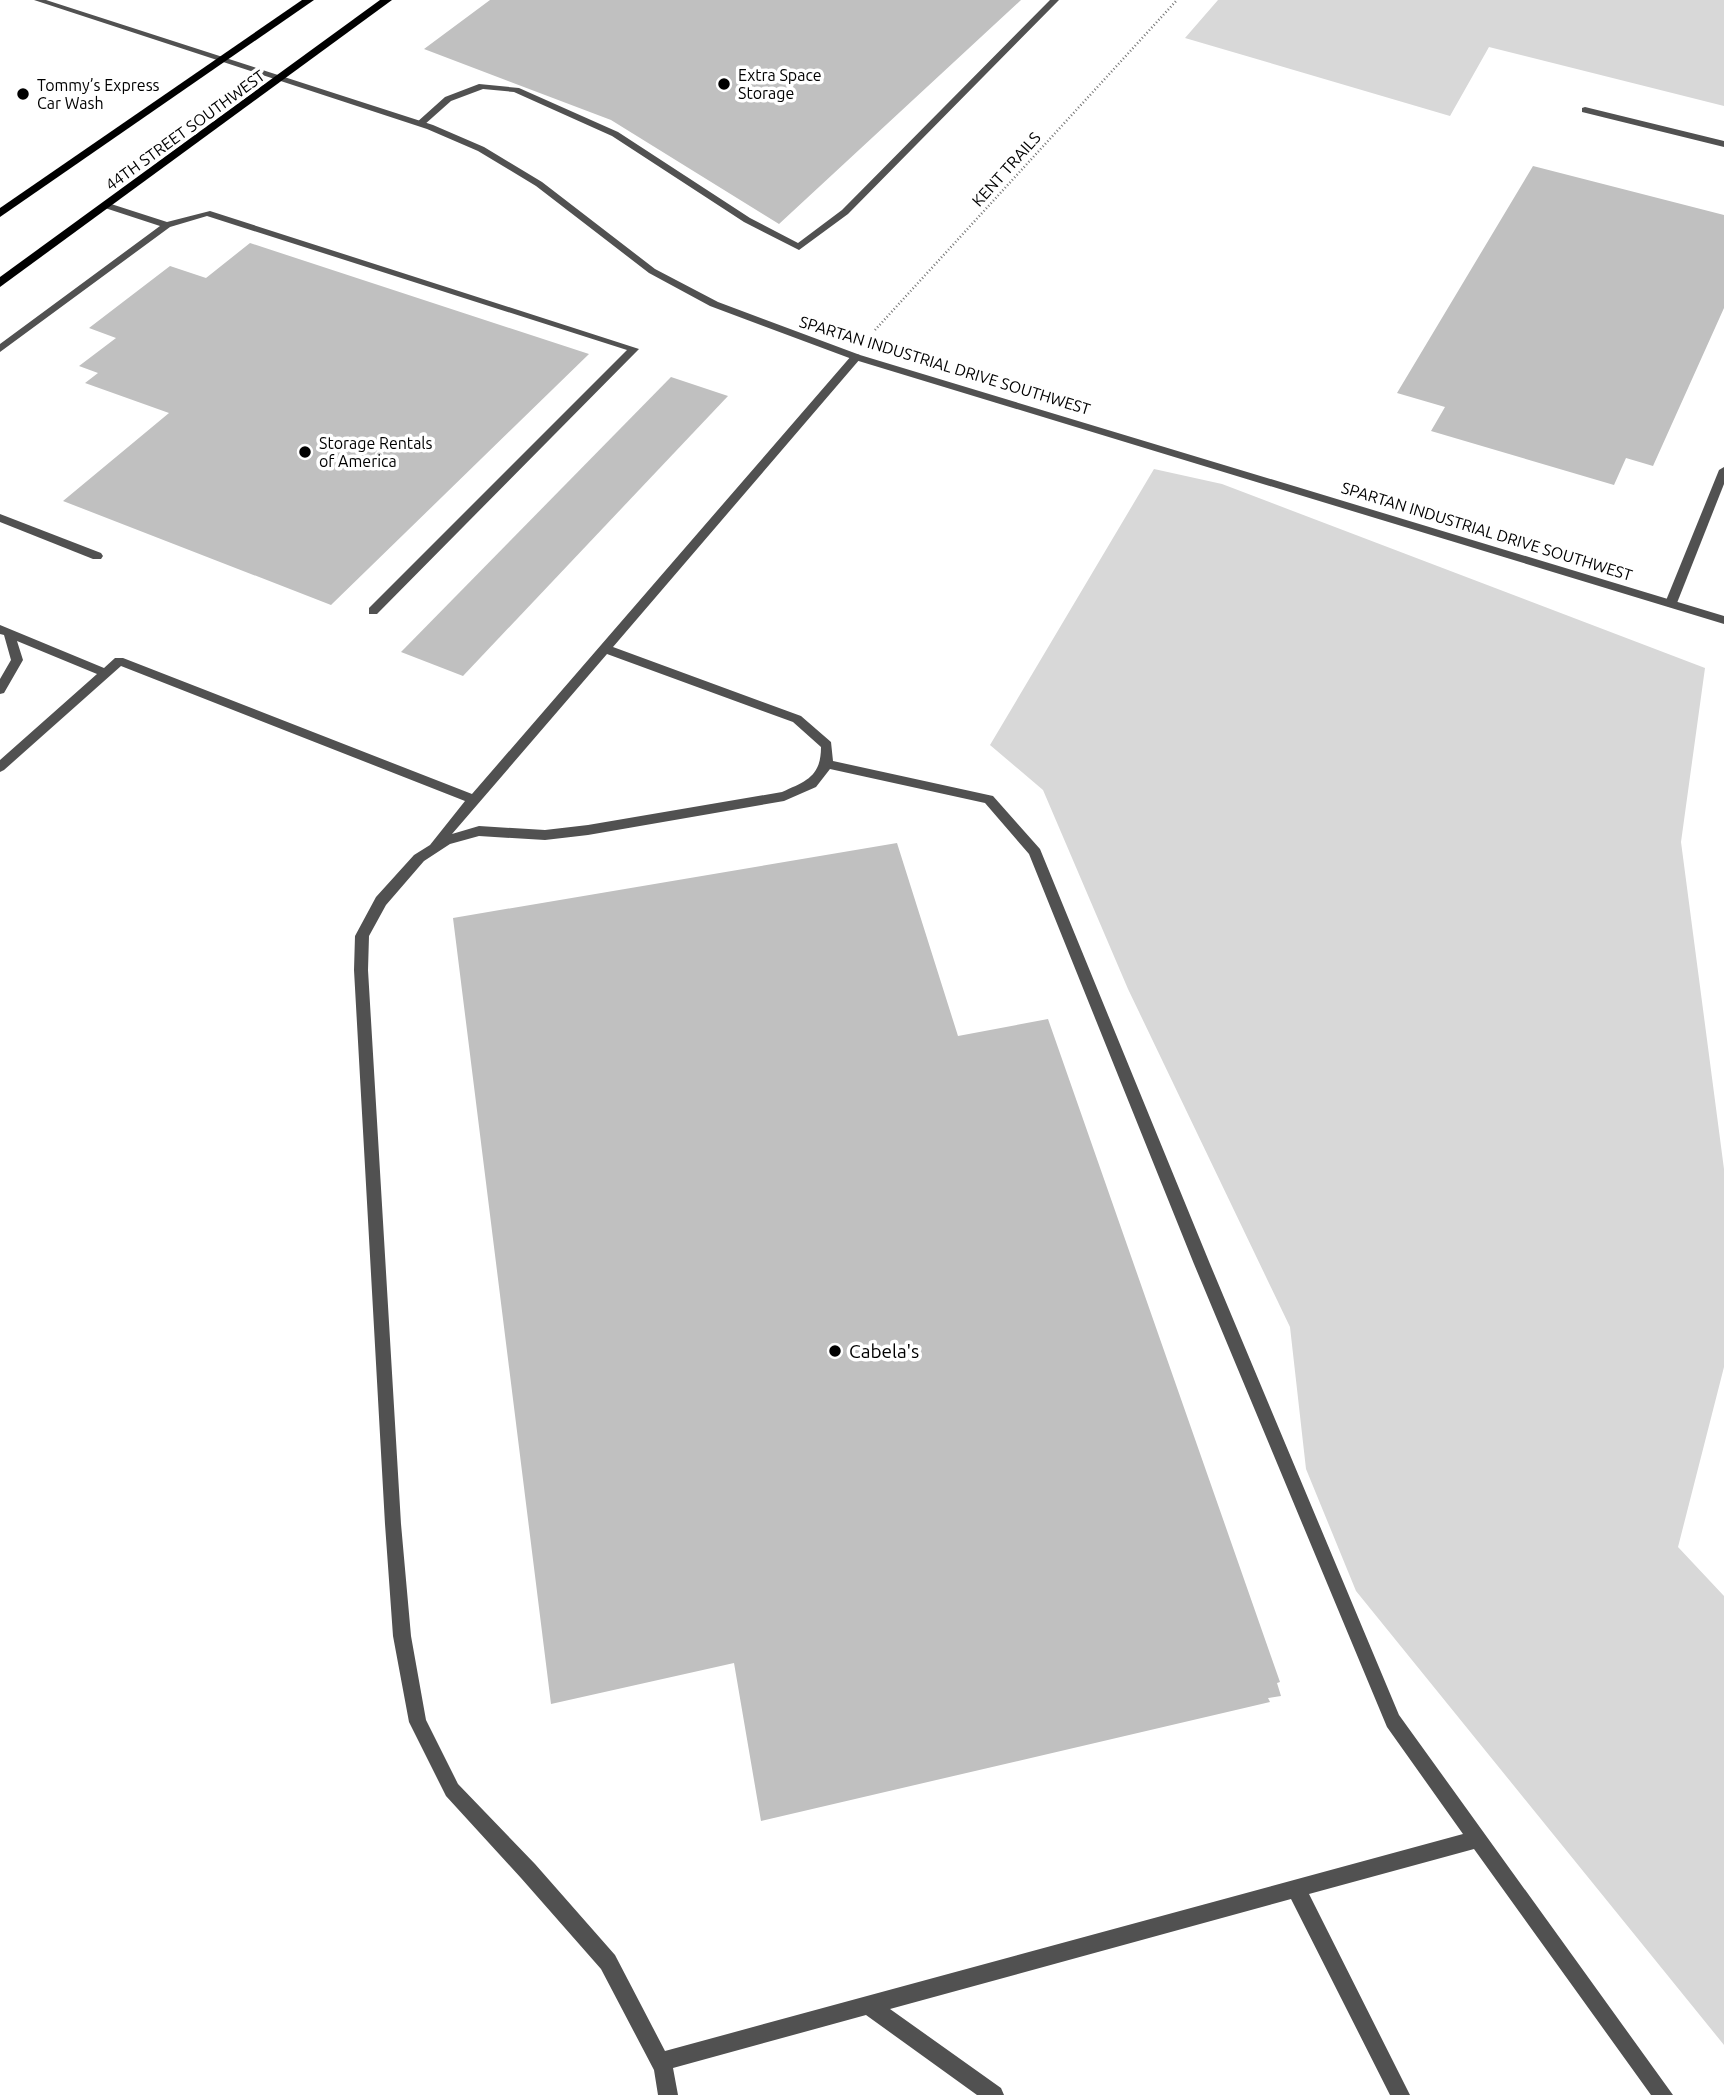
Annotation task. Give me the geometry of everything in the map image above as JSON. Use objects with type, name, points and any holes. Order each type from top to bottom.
[{"type":"main road","name":"44TH STREET SOUTHWEST","points":[[0,213],[309,0]]},
{"type":"main road","name":"44TH STREET SOUTHWEST","points":[[0,283],[284,78],[318,49],[387,0]]},
{"type":"street","name":"SPARTAN INDUSTRIAL DRIVE SOUTHWEST","points":[[38,0],[421,123],[481,149],[539,184],[652,271],[714,304],[856,357],[1724,620]]},
{"type":"street","points":[[421,123],[448,99],[482,86],[516,90],[615,134],[747,220],[799,247],[845,212],[1055,0]]},
{"type":"street","points":[[1586,110],[1724,144]]},
{"type":"street","points":[[108,206],[167,225]]},
{"type":"street","points":[[0,349],[167,225],[207,213],[634,349],[373,611]]},
{"type":"street","points":[[431,850],[856,357]]},
{"type":"street","points":[[1671,603],[1724,470]]},
{"type":"street","points":[[0,518],[97,556]]},
{"type":"street","points":[[5,631],[105,673]]},
{"type":"street","points":[[0,690],[17,660],[5,631]]},
{"type":"street","points":[[606,649],[797,719],[827,745],[827,764],[812,783],[783,796],[545,835],[479,831],[446,841],[419,859],[381,901],[362,936],[361,959],[393,1524],[402,1636],[418,1722],[452,1790],[608,1962],[660,2062],[668,2095]]},
{"type":"street","points":[[0,767],[119,661],[475,800]]},
{"type":"street","points":[[827,764],[989,799],[1035,852],[1207,1277],[1393,1721],[1663,2095]]},
{"type":"street","points":[[660,2062],[1478,1839]]},
{"type":"street","points":[[1296,1889],[1400,2095]]},
{"type":"street","points":[[869,2005],[994,2095]]},
{"type":"path","name":"KENT TRAILS","points":[[856,357],[873,332],[1177,0]]},
{"type":"shaded area","points":[[1218,0],[1724,0],[1724,106],[1489,47],[1450,116],[1185,38]]},
{"type":"shaded area","points":[[1154,469],[1222,484],[1705,668],[1681,842],[1724,1169],[1724,1367],[1678,1547],[1724,1596],[1724,2045],[1356,1591],[1306,1469],[1290,1327],[1128,989],[1043,790],[990,745]]},
{"type":"building","name":"Extra Space Storage","points":[[490,0],[1021,0],[779,224],[611,120],[424,49]]},
{"type":"building","points":[[1533,166],[1724,215],[1724,308],[1653,466],[1626,458],[1614,485],[1431,431],[1445,407],[1397,393]]},
{"type":"building","name":"Storage Rentals of America","points":[[250,243],[589,354],[331,605],[63,501],[169,413],[85,383],[98,373],[79,366],[116,338],[89,328],[170,266],[206,278]]},
{"type":"building","points":[[671,377],[728,396],[463,676],[401,652]]},
{"type":"building","name":"Cabela's","points":[[897,843],[958,1036],[1048,1019],[1280,1682],[1277,1683],[1281,1696],[1268,1698],[1270,1702],[761,1821],[734,1663],[551,1704],[453,918]]},
{"type":"place","name":"Extra Space Storage","points":[[724,84]]},
{"type":"place","name":"Tommy’s Express Car Wash","points":[[23,94]]},
{"type":"place","name":"Storage Rentals of America","points":[[305,452]]},
{"type":"place","name":"Cabela's","points":[[835,1351]]}]
